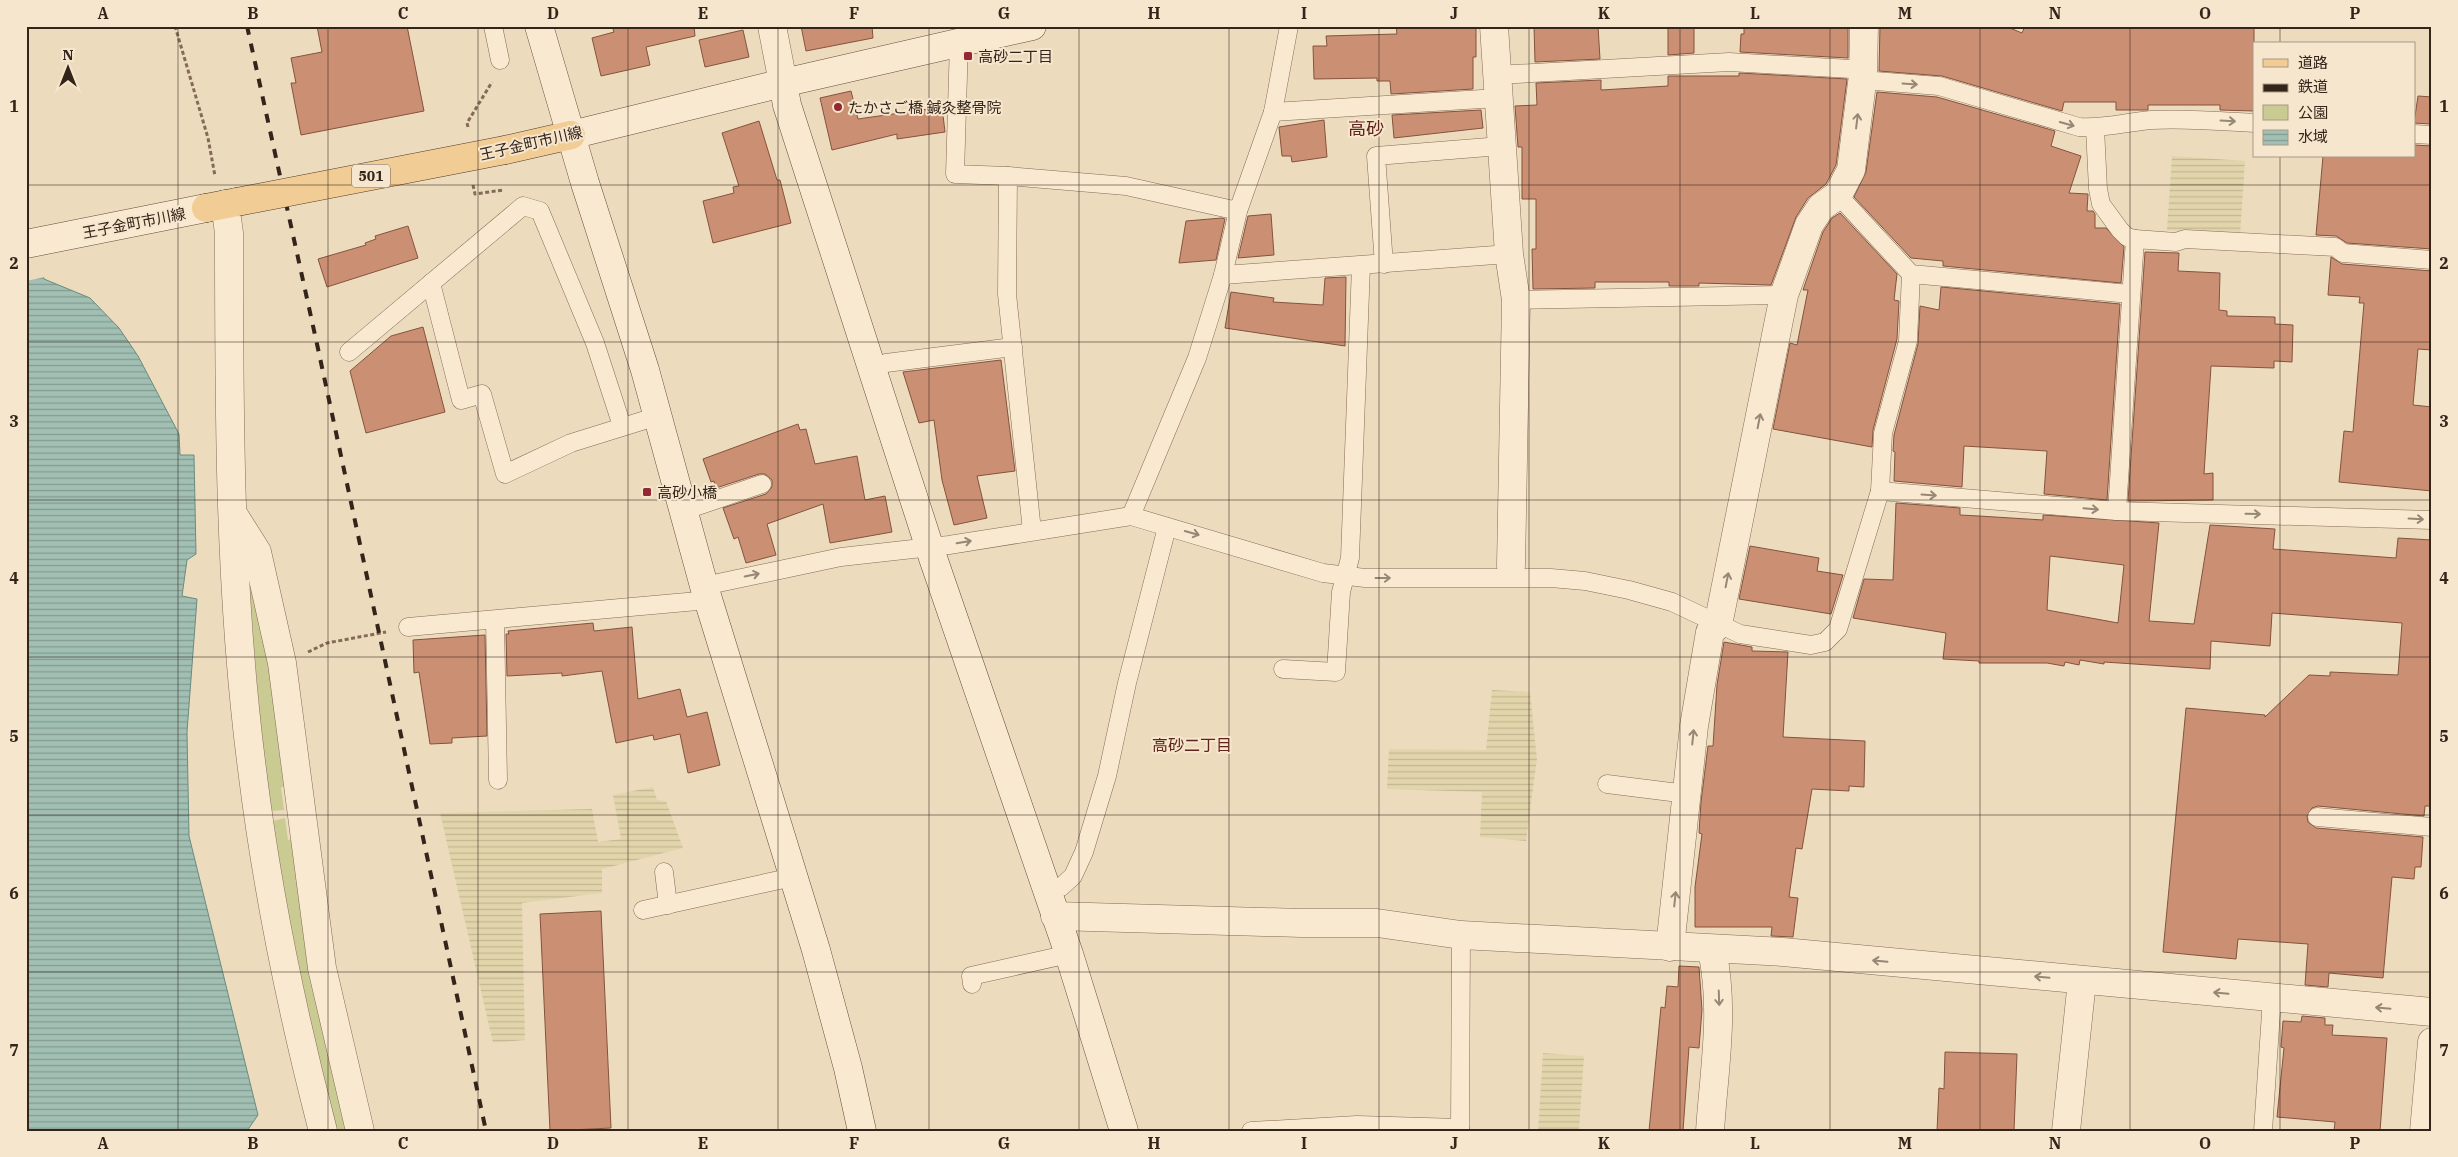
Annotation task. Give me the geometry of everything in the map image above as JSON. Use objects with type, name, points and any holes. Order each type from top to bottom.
[{"type":"main road","name":"王子金町市川線","points":[[223,204],[505,150],[571,135]]},
{"type":"street","points":[[539,26],[658,416],[707,593],[846,1058],[862,1131]]},
{"type":"street","points":[[772,26],[787,105],[871,369],[929,546],[1069,954],[1124,1131]]},
{"type":"street","name":"王子金町市川線","points":[[571,135],[783,83],[1032,26]]},
{"type":"street","points":[[1494,26],[1509,254],[1516,300],[1511,572]]},
{"type":"street","points":[[1670,947],[1694,726],[1710,632],[1718,625],[1784,294],[1809,225],[1822,206],[1838,195],[1852,170],[1863,75],[1864,26]]},
{"type":"street","points":[[223,204],[229,233],[232,512],[240,648],[252,768],[273,910],[299,1038],[323,1131]]},
{"type":"street","name":"王子金町市川線","points":[[26,244],[223,204]]},
{"type":"street","points":[[232,512],[257,552],[282,663],[322,968],[360,1131]]},
{"type":"street","points":[[1051,904],[1301,923],[1377,923],[1461,935],[1712,950],[1783,952],[2432,1012]]},
{"type":"street","points":[[1710,1131],[1719,1038],[1720,998],[1712,950]]},
{"type":"street","points":[[2066,1131],[2082,980]]},
{"type":"street","points":[[2424,1131],[2432,1042]]},
{"type":"lane","points":[[493,26],[498,68]]},
{"type":"lane","points":[[1131,516],[1197,358],[1223,275],[1238,211],[1273,112],[1289,26]]},
{"type":"lane","points":[[959,42],[955,174],[1008,176],[1126,186],[1238,211]]},
{"type":"lane","points":[[1273,112],[1729,62],[1851,69],[1874,81],[1939,86],[2079,127],[2095,128],[2122,122],[2154,120],[2253,123]]},
{"type":"lane","points":[[2095,128],[2098,189],[2102,204],[2127,237],[2176,242],[2185,239],[2334,247],[2343,253],[2432,260]]},
{"type":"lane","points":[[2416,134],[2432,135]]},
{"type":"lane","points":[[1384,264],[1376,156],[1501,146]]},
{"type":"lane","points":[[1008,176],[1007,294],[1032,531]]},
{"type":"lane","points":[[1838,195],[1911,274],[2130,294]]},
{"type":"lane","points":[[349,352],[523,206],[540,210],[595,343],[622,426]]},
{"type":"lane","points":[[2117,511],[2135,239]]},
{"type":"lane","points":[[1223,275],[1509,254]]},
{"type":"lane","points":[[1283,669],[1336,672],[1341,592],[1350,558],[1361,266]]},
{"type":"lane","points":[[408,627],[495,620],[707,593],[841,556],[929,546],[1131,516],[1323,573],[1365,578],[1511,572],[1585,581],[1629,590],[1672,602],[1740,634],[1799,644],[1811,645],[1825,642],[1838,629],[1880,491],[1883,433],[1908,341],[1911,274]]},
{"type":"lane","points":[[431,283],[461,400],[482,394],[505,474],[571,443],[658,416]]},
{"type":"lane","points":[[1516,300],[1784,294]]},
{"type":"lane","points":[[871,369],[886,363],[1013,347]]},
{"type":"lane","points":[[683,511],[762,484]]},
{"type":"lane","points":[[1880,491],[2117,511],[2432,520]]},
{"type":"lane","points":[[1051,904],[1061,887],[1072,876],[1084,852],[1107,776],[1127,683],[1167,527]]},
{"type":"lane","points":[[495,620],[498,780]]},
{"type":"lane","points":[[1607,784],[1687,794]]},
{"type":"lane","points":[[2317,818],[2432,827]]},
{"type":"lane","points":[[664,872],[668,905]]},
{"type":"lane","points":[[643,910],[793,877]]},
{"type":"lane","points":[[1251,1131],[1357,1125],[1460,1129],[1461,935]]},
{"type":"lane","points":[[972,984],[971,976],[1069,954]]},
{"type":"lane","points":[[2263,1131],[2272,998]]},
{"type":"path","points":[[175,26],[208,138],[215,176]]},
{"type":"path","points":[[468,127],[467,123],[498,68]]},
{"type":"path","points":[[473,185],[475,194],[478,193]]},
{"type":"path","points":[[282,663],[327,643],[408,627]]},
{"type":"shaded area","points":[[2172,156],[2245,161],[2240,236],[2167,230]]},
{"type":"shaded area","points":[[1492,690],[1530,692],[1537,759],[1526,841],[1480,837],[1482,792],[1387,789],[1389,749],[1486,750]]},
{"type":"shaded area","points":[[653,787],[657,800],[666,801],[683,848],[602,869],[602,893],[522,903],[525,1040],[493,1043],[440,813],[592,809],[598,842],[621,839],[613,795]]},
{"type":"shaded area","points":[[1543,1053],[1584,1056],[1579,1131],[1538,1131]]},
{"type":"green space","points":[[248,553],[267,634],[288,786],[281,787],[284,810],[271,811],[257,682]]},
{"type":"green space","points":[[285,818],[288,840],[294,839],[349,1131],[337,1131],[301,977],[273,821]]},
{"type":"water","points":[[26,229],[44,279],[90,298],[119,328],[138,356],[179,434],[180,455],[194,455],[196,554],[187,560],[182,596],[197,599],[187,732],[189,836],[258,1115],[247,1131],[26,1131]]},
{"type":"pier","points":[[26,226],[45,277],[26,281]]},
{"type":"building","points":[[317,26],[407,26],[424,111],[301,135],[291,83],[296,83],[291,58],[322,52]]},
{"type":"building","points":[[612,26],[694,26],[695,36],[646,47],[650,65],[601,76],[592,38],[614,32]]},
{"type":"building","points":[[801,26],[872,26],[873,38],[806,51]]},
{"type":"building","points":[[1396,26],[1476,26],[1476,57],[1473,57],[1473,89],[1391,94],[1390,81],[1377,81],[1377,78],[1314,79],[1313,46],[1327,46],[1326,36],[1397,34]]},
{"type":"building","points":[[1534,26],[1598,26],[1600,59],[1535,62]]},
{"type":"building","points":[[1668,26],[1694,26],[1694,53],[1668,55]]},
{"type":"building","points":[[1744,26],[1848,28],[1848,58],[1740,52],[1741,34],[1744,34]]},
{"type":"building","points":[[1880,26],[2005,26],[2022,33],[2025,26],[2254,26],[2253,111],[2220,110],[2220,105],[2148,105],[2148,110],[2116,110],[2116,102],[2064,102],[2062,111],[1942,76],[1879,71]]},
{"type":"building","points":[[743,30],[749,57],[705,67],[699,40]]},
{"type":"building","points":[[1739,73],[1847,79],[1836,165],[1826,184],[1808,198],[1796,217],[1771,285],[1699,283],[1699,286],[1669,286],[1669,282],[1595,282],[1595,288],[1533,289],[1532,249],[1536,249],[1536,199],[1522,199],[1522,147],[1518,147],[1515,106],[1537,105],[1536,83],[1601,80],[1601,90],[1668,86],[1668,76],[1739,76]]},
{"type":"building","points":[[851,91],[858,119],[942,107],[945,132],[897,139],[897,134],[832,150],[820,98]]},
{"type":"building","points":[[1877,92],[1937,97],[2055,131],[2051,146],[2081,156],[2069,193],[2088,194],[2087,211],[2093,211],[2095,214],[2095,228],[2106,228],[2124,247],[2121,283],[1943,266],[1943,261],[1911,258],[1854,197],[1866,172]]},
{"type":"building","points":[[2418,96],[2432,97],[2432,124],[2416,123]]},
{"type":"building","points":[[1481,110],[1483,128],[1394,138],[1392,115]]},
{"type":"building","points":[[1324,120],[1327,157],[1292,162],[1291,156],[1282,156],[1279,127]]},
{"type":"building","points":[[759,121],[777,180],[780,180],[791,223],[713,243],[703,201],[734,193],[733,187],[739,186],[722,133]]},
{"type":"building","points":[[2416,145],[2432,146],[2432,249],[2347,243],[2336,236],[2316,235],[2323,158],[2416,158]]},
{"type":"building","points":[[1840,213],[1897,274],[1894,300],[1899,301],[1897,339],[1873,430],[1872,447],[1773,429],[1790,343],[1797,345],[1808,290],[1803,290],[1823,232],[1832,218]]},
{"type":"building","points":[[1271,214],[1274,255],[1238,258],[1248,216]]},
{"type":"building","points":[[1225,219],[1216,260],[1179,263],[1186,221]]},
{"type":"building","points":[[408,226],[418,258],[327,287],[318,259],[366,245],[365,243],[376,239],[375,236]]},
{"type":"building","points":[[2145,252],[2179,253],[2178,271],[2220,273],[2219,310],[2227,311],[2227,316],[2275,317],[2275,324],[2293,325],[2292,362],[2274,361],[2274,368],[2211,366],[2204,474],[2213,473],[2213,500],[2128,501]]},
{"type":"building","points":[[2331,257],[2342,264],[2432,271],[2432,350],[2418,349],[2413,405],[2432,407],[2432,491],[2339,482],[2344,431],[2353,432],[2364,303],[2359,303],[2360,297],[2328,295]]},
{"type":"building","points":[[1346,277],[1345,346],[1225,328],[1231,292],[1274,298],[1273,302],[1323,305],[1325,278]]},
{"type":"building","points":[[1941,287],[2120,304],[2107,500],[2044,494],[2047,451],[1964,446],[1962,487],[1894,481],[1894,435],[1918,344],[1920,306],[1939,310]]},
{"type":"building","points":[[423,327],[445,412],[366,433],[350,371],[391,336]]},
{"type":"building","points":[[1001,360],[1015,471],[977,476],[987,518],[954,525],[942,480],[934,420],[919,423],[903,372]]},
{"type":"building","points":[[798,424],[800,430],[806,429],[815,464],[857,456],[865,500],[885,496],[892,532],[830,543],[823,504],[767,524],[776,555],[746,563],[738,537],[734,539],[723,508],[766,494],[772,487],[772,480],[765,474],[759,474],[716,488],[714,481],[711,482],[703,459]]},
{"type":"building","points":[[1896,503],[1960,508],[1960,515],[2043,520],[2043,515],[2159,523],[2149,621],[2194,624],[2210,525],[2275,529],[2273,549],[2396,558],[2398,538],[2432,540],[2432,806],[2425,806],[2424,816],[2318,806],[2312,808],[2307,816],[2308,822],[2316,828],[2423,837],[2421,867],[2415,867],[2414,879],[2392,877],[2383,978],[2329,973],[2328,987],[2305,985],[2308,944],[2238,939],[2236,959],[2163,952],[2186,708],[2265,715],[2265,717],[2309,675],[2330,676],[2330,672],[2398,675],[2402,623],[2272,613],[2270,646],[2211,641],[2210,669],[2104,662],[2104,664],[2080,660],[2079,665],[2065,662],[2064,666],[2047,663],[1979,663],[1979,661],[1943,659],[1946,633],[1853,618],[1864,579],[1893,580]],"holes":[[[2050,556],[2124,565],[2118,623],[2047,610]]]},
{"type":"building","points":[[1750,546],[1819,558],[1817,571],[1843,575],[1831,614],[1739,599]]},
{"type":"building","points":[[593,623],[594,631],[632,627],[638,699],[680,689],[687,717],[707,712],[720,765],[688,773],[680,734],[654,740],[653,735],[616,743],[602,671],[562,676],[562,673],[507,676],[506,634],[509,634],[508,631]]},
{"type":"building","points":[[485,635],[487,736],[452,738],[452,743],[430,744],[419,672],[414,673],[413,640]]},
{"type":"building","points":[[1724,642],[1752,647],[1752,651],[1788,652],[1783,737],[1865,741],[1864,787],[1849,786],[1849,791],[1812,789],[1802,849],[1796,848],[1789,897],[1798,898],[1793,937],[1771,936],[1772,927],[1695,927],[1695,887],[1702,834],[1699,833],[1701,802],[1708,746],[1713,746],[1717,685]]},
{"type":"building","points":[[601,911],[611,1128],[550,1131],[540,914]]},
{"type":"building","points":[[1679,966],[1699,967],[1702,1010],[1699,1048],[1689,1047],[1683,1131],[1649,1131],[1661,1007],[1665,1008],[1667,986],[1678,987]]},
{"type":"building","points":[[2302,1016],[2325,1018],[2325,1025],[2333,1025],[2332,1035],[2387,1038],[2380,1131],[2334,1131],[2335,1122],[2277,1117],[2284,1048],[2281,1047],[2283,1021],[2301,1022]]},
{"type":"building","points":[[1945,1052],[2017,1054],[2014,1131],[1937,1131],[1939,1088],[1944,1089]]},
{"type":"railway","points":[[247,26],[486,1131]]},
{"type":"place","name":"高砂二丁目","points":[[968,56]]},
{"type":"place","name":"たかさご橋 鍼灸整骨院","points":[[838,107]]},
{"type":"place","name":"高砂小橋","points":[[647,492]]},
{"type":"district","name":"高砂","points":[[1366,128]]},
{"type":"district","name":"高砂二丁目","points":[[1192,745]]}]
